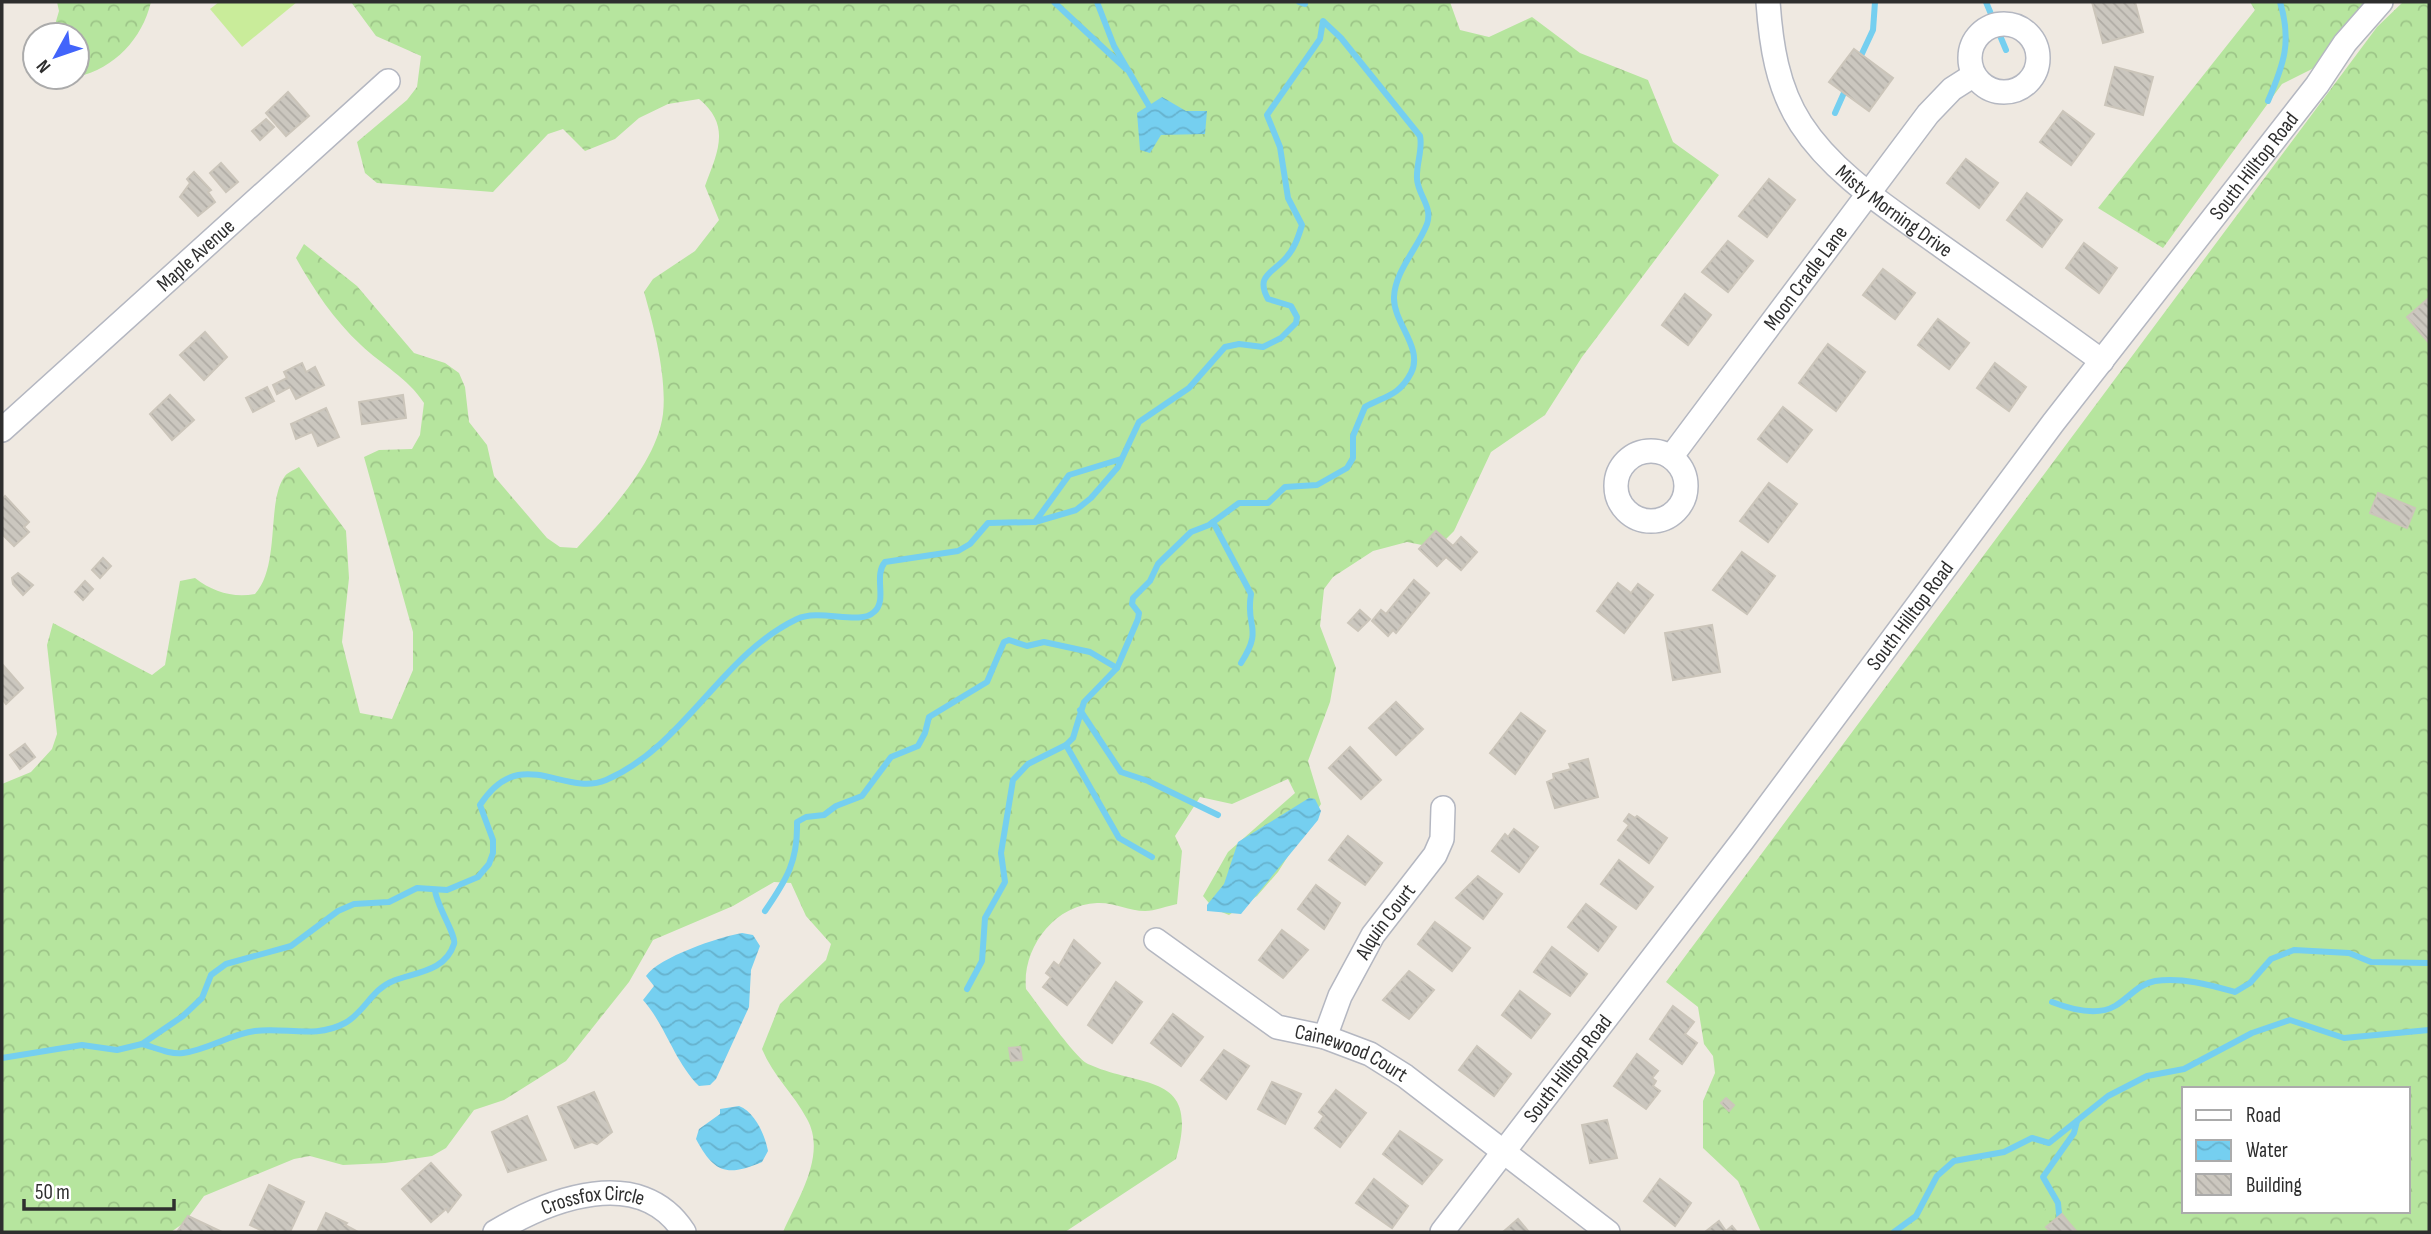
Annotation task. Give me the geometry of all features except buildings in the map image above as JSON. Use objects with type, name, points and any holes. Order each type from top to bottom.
[{"type":"street","name":"Misty Morning Drive","points":[[1768,2],[1772,52],[1785,92],[1801,124],[1828,158],[1868,193],[2102,361]]},
{"type":"street","name":"South Hilltop Road","points":[[1442,1232],[1743,840],[2102,361],[2317,85],[2345,43],[2381,2]]},
{"type":"street","name":"Moon Cradle Lane","points":[[1671,457],[1928,114],[1952,89],[1974,75]]},
{"type":"street","name":"Maple Avenue","points":[[2,430],[388,81]]},
{"type":"street","name":"Alquin Court","points":[[1325,1037],[1339,996],[1373,935],[1435,855],[1441,839],[1443,808]]},
{"type":"street","name":"Cainewood Court","points":[[1156,940],[1252,1012],[1277,1027],[1325,1037],[1370,1054],[1405,1076],[1608,1232]]},
{"type":"street","name":"Crossfox Circle","points":[[495,1232],[564,1200],[589,1193],[615,1192],[642,1198],[664,1210],[684,1232]]},
{"type":"green space","points":[[57,2],[151,2],[134,40],[115,59],[91,73],[91,21],[56,21],[59,11]]},
{"type":"green space","points":[[219,2],[297,2],[242,47],[210,9]]},
{"type":"green space","points":[[351,2],[1450,2],[1460,30],[1489,37],[1532,17],[1580,53],[1648,80],[1673,142],[1719,175],[1582,357],[1545,415],[1491,452],[1454,531],[1443,542],[1427,546],[1407,542],[1373,551],[1333,577],[1324,589],[1320,626],[1336,668],[1330,702],[1308,761],[1321,804],[1278,872],[1257,896],[1229,915],[1214,909],[1203,896],[1228,852],[1295,793],[1288,779],[1232,804],[1200,797],[1175,836],[1182,851],[1177,904],[1145,911],[1103,903],[1081,906],[1055,920],[1035,944],[1026,974],[1026,989],[1074,1052],[1088,1064],[1162,1088],[1174,1097],[1181,1111],[1182,1131],[1176,1159],[1065,1232],[783,1232],[808,1176],[814,1147],[807,1119],[762,1049],[780,1004],[826,960],[831,944],[806,916],[791,883],[774,882],[733,906],[653,940],[629,982],[566,1061],[504,1100],[474,1110],[446,1148],[432,1156],[385,1163],[343,1165],[310,1156],[294,1159],[204,1196],[185,1222],[171,1232],[2,1232],[2,784],[31,772],[52,749],[57,734],[47,645],[53,623],[152,675],[165,665],[180,581],[195,578],[224,593],[255,594],[268,567],[279,487],[286,475],[299,467],[346,531],[349,578],[342,642],[360,713],[392,719],[413,670],[413,632],[364,457],[379,450],[412,449],[420,435],[424,403],[403,379],[351,335],[325,304],[296,258],[304,244],[357,286],[414,353],[445,363],[459,373],[465,387],[469,422],[487,445],[494,476],[547,538],[560,547],[577,548],[603,519],[641,469],[659,432],[663,414],[663,384],[644,292],[653,279],[695,251],[719,220],[705,186],[719,140],[716,119],[709,109],[699,99],[668,104],[639,118],[615,139],[585,151],[563,129],[548,134],[493,192],[377,183],[365,173],[357,142],[407,100],[417,87],[421,56],[376,36]]},
{"type":"green space","points":[[2250,2],[2371,2],[2318,66],[2282,84],[2163,248],[2098,208],[2255,10]]},
{"type":"green space","points":[[2403,2],[2429,2],[2429,1232],[1761,1232],[1738,1181],[1703,1148],[1703,1101],[1715,1073],[1713,1056],[1704,1044],[1698,1007],[1666,982],[2377,27]]},
{"type":"green space","points":[[2066,1199],[2071,1213],[2070,1224],[2062,1214],[2050,1224],[2043,1212],[2055,1200]]},
{"type":"water","points":[[1162,97],[1186,111],[1207,111],[1205,134],[1161,135],[1150,153],[1140,150],[1137,113]]},
{"type":"water","points":[[1309,798],[1315,799],[1321,811],[1318,820],[1241,914],[1207,911],[1207,905],[1224,884],[1238,842]]},
{"type":"water","points":[[742,933],[753,935],[760,946],[751,970],[749,1007],[716,1079],[710,1085],[699,1086],[683,1066],[643,1000],[654,986],[646,976],[676,955],[705,943]]},
{"type":"water","points":[[739,1106],[750,1113],[758,1125],[768,1151],[762,1162],[750,1167],[739,1170],[723,1169],[709,1159],[696,1139],[699,1129],[720,1114],[720,1109]]},
{"type":"waterway","points":[[1054,2],[1126,69]]},
{"type":"waterway","points":[[1097,2],[1114,46],[1149,106]]},
{"type":"waterway","points":[[1299,2],[1305,4]]},
{"type":"waterway","points":[[1859,60],[1873,30],[1875,2]]},
{"type":"waterway","points":[[1986,2],[2006,50]]},
{"type":"waterway","points":[[2268,101],[2282,64],[2286,41],[2280,2]]},
{"type":"waterway","points":[[2,1058],[82,1045],[117,1050],[142,1044],[183,1016],[202,998],[211,975],[226,964],[291,946],[338,911],[354,904],[389,902],[417,888],[447,890],[478,877],[489,864],[493,853],[493,840],[480,805],[495,787],[511,777],[527,774],[590,784],[606,780],[634,765],[658,746],[746,655],[770,635],[806,616],[859,617],[874,612],[880,601],[880,574],[885,562],[958,551],[970,544],[988,523],[1035,522],[1076,510],[1091,498],[1118,467],[1139,422],[1189,388],[1225,347],[1239,344],[1263,347],[1281,338],[1296,323],[1297,317],[1291,306],[1268,299],[1263,286],[1266,277],[1290,252],[1302,225],[1288,198],[1280,147],[1267,115],[1320,39],[1323,21]]},
{"type":"waterway","points":[[967,989],[982,961],[985,918],[1005,882],[1001,853],[1013,780],[1028,764],[1066,745],[1073,738],[1084,702],[1117,668],[1138,619],[1139,613],[1132,604],[1133,598],[1150,581],[1158,564],[1191,532],[1209,525],[1239,503],[1268,503],[1285,487],[1317,485],[1347,468],[1353,458],[1353,436],[1365,407],[1396,391],[1411,373],[1414,354],[1398,316],[1394,297],[1398,278],[1423,233],[1428,218],[1417,179],[1420,136],[1341,38],[1324,22]]},
{"type":"waterway","points":[[1835,113],[1847,86]]},
{"type":"waterway","points":[[1035,522],[1069,475],[1121,459]]},
{"type":"waterway","points":[[1213,522],[1251,594],[1253,634],[1241,663]]},
{"type":"waterway","points":[[765,911],[790,869],[796,848],[797,822],[806,817],[824,815],[836,806],[862,796],[891,757],[918,746],[929,717],[987,682],[1004,642],[1009,640],[1027,646],[1044,642],[1090,652],[1117,668]]},
{"type":"waterway","points":[[1080,710],[1121,772],[1148,781],[1218,815]]},
{"type":"waterway","points":[[1066,745],[1119,838],[1152,857]]},
{"type":"waterway","points":[[142,1044],[167,1052],[183,1053],[255,1031],[312,1032],[345,1023],[386,985],[437,966],[450,953],[454,940],[435,890]]},
{"type":"waterway","points":[[2052,1002],[2075,1009],[2100,1011],[2115,1006],[2144,985],[2165,980],[2196,982],[2235,992],[2250,983],[2271,959],[2294,950],[2349,953],[2371,962],[2429,963]]},
{"type":"waterway","points":[[1894,1232],[1916,1216],[1937,1176],[1954,1161],[2004,1152],[2032,1138],[2049,1143],[2108,1096],[2147,1076],[2184,1069],[2252,1033],[2290,1020],[2344,1038],[2429,1030]]},
{"type":"waterway","points":[[2060,1224],[2058,1203],[2043,1177],[2074,1133],[2077,1121]]}]
